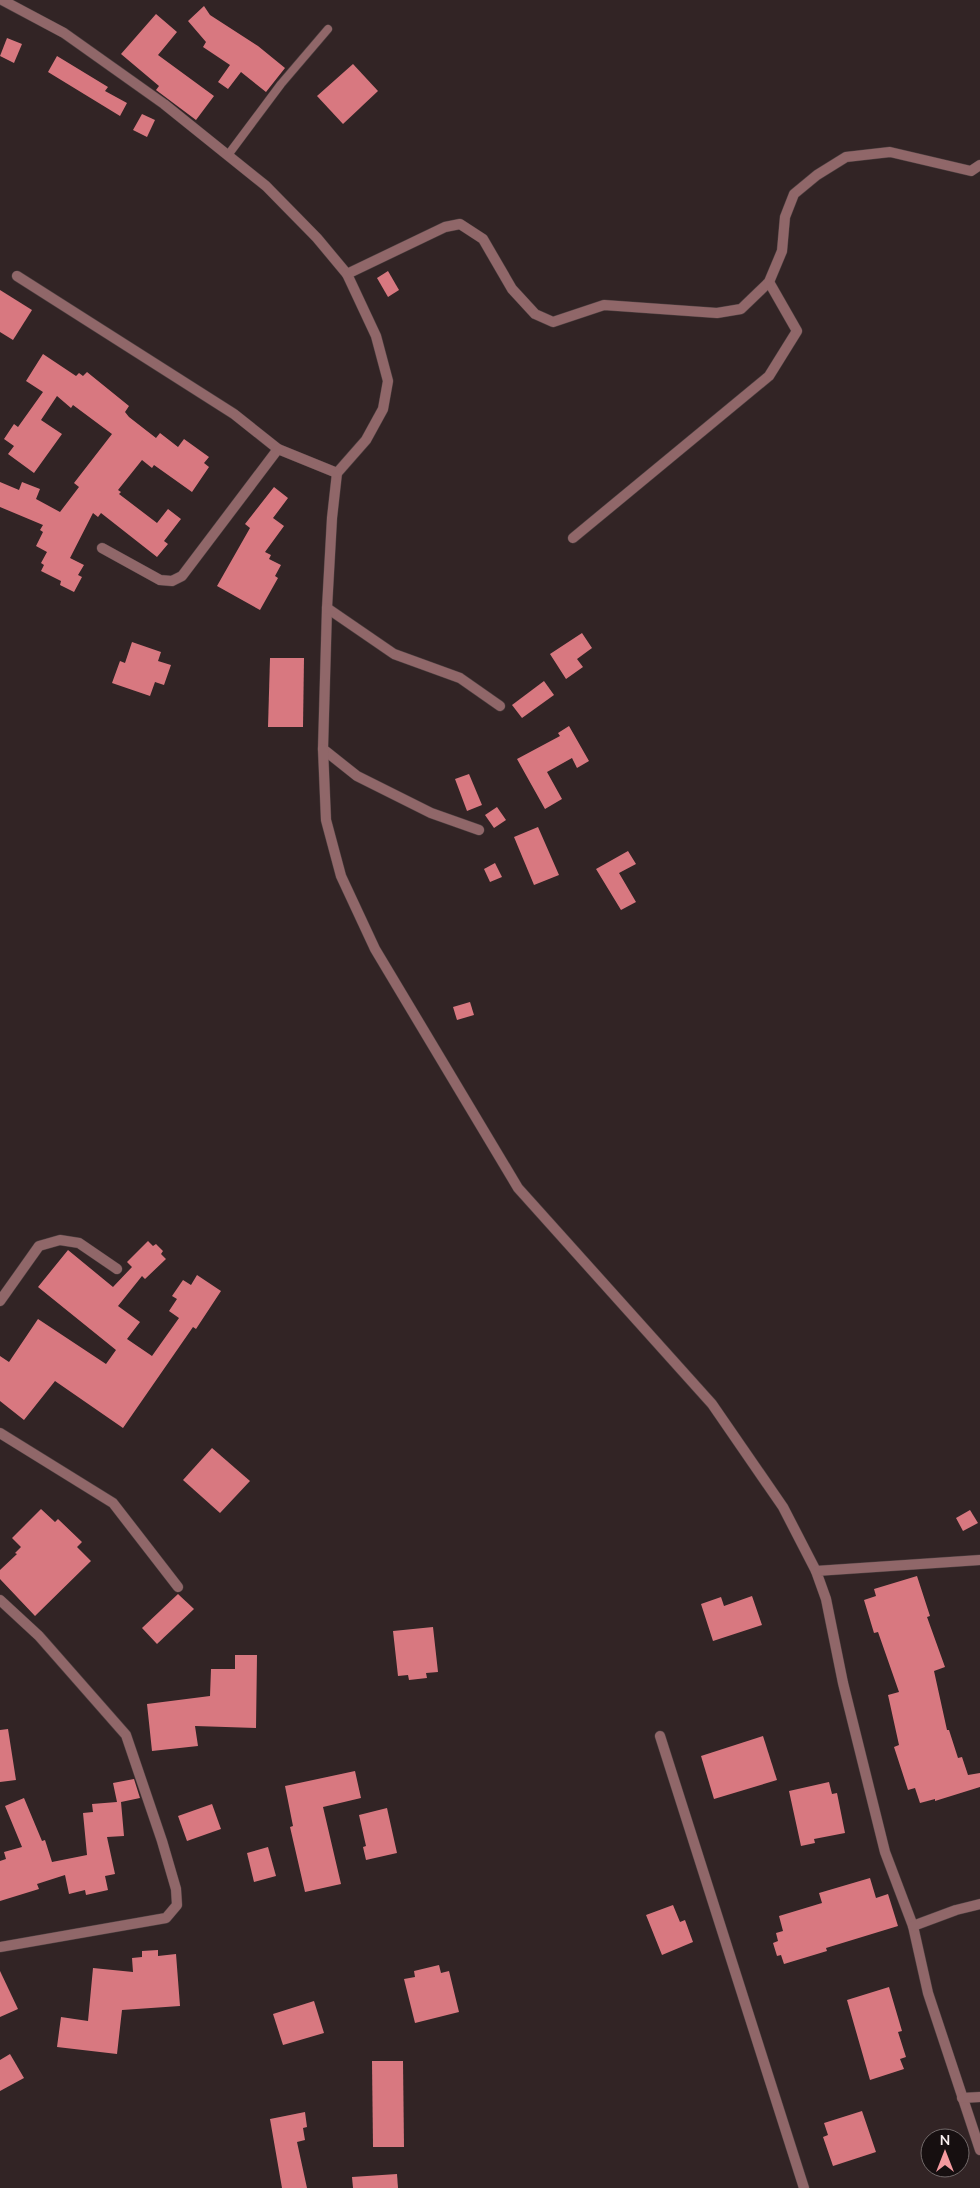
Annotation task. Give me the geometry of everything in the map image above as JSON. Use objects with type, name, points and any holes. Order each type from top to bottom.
[{"type":"street","points":[[2,0],[64,34],[164,104],[266,186],[317,238],[348,274],[376,336],[388,381],[383,408],[366,440],[338,473],[332,518],[327,608],[324,749],[326,820],[341,876],[375,949],[518,1188],[712,1404],[783,1507],[816,1571],[826,1599],[843,1683],[885,1852],[913,1926],[928,1993],[980,2150]]},
{"type":"street","points":[[348,274],[445,227],[460,224],[483,239],[512,289],[535,314],[553,322],[604,305],[717,313],[741,309],[769,282],[782,251],[785,217],[794,194],[817,175],[846,157],[890,152],[971,171],[980,165]]},
{"type":"street","points":[[17,276],[234,414],[278,449],[338,473]]},
{"type":"street","points":[[573,538],[769,376],[797,331],[769,282]]},
{"type":"street","points":[[102,548],[160,580],[172,581],[182,576],[278,449]]},
{"type":"street","points":[[327,608],[394,654],[460,678],[500,706]]},
{"type":"street","points":[[324,749],[357,776],[431,813],[479,830]]},
{"type":"street","points":[[0,1301],[39,1246],[60,1240],[79,1243],[117,1269]]},
{"type":"street","points":[[0,1433],[113,1503],[178,1587]]},
{"type":"street","points":[[816,1571],[980,1560]]},
{"type":"street","points":[[0,1600],[45,1643],[126,1735],[162,1840],[176,1889],[177,1905],[166,1918],[110,1929],[1,1945]]},
{"type":"street","points":[[660,1736],[804,2188]]},
{"type":"street","points":[[913,1926],[956,1910],[980,1904]]},
{"type":"street","points":[[962,2098],[980,2097]]},
{"type":"lane","points":[[228,155],[282,84],[328,29]]},
{"type":"building","points":[[204,6],[210,15],[258,46],[285,68],[266,92],[241,72],[228,89],[218,82],[230,65],[203,47],[206,42],[188,21]]},
{"type":"building","points":[[156,14],[177,32],[158,55],[214,96],[196,120],[156,90],[159,86],[121,54]]},
{"type":"building","points":[[7,38],[22,44],[14,63],[0,56]]},
{"type":"building","points":[[57,56],[108,87],[105,91],[127,103],[120,116],[48,72]]},
{"type":"building","points":[[353,64],[378,91],[343,124],[317,96]]},
{"type":"building","points":[[142,114],[155,120],[147,137],[133,130]]},
{"type":"building","points":[[388,271],[399,290],[388,297],[377,278]]},
{"type":"building","points":[[0,290],[32,310],[13,340],[0,332]]},
{"type":"building","points":[[43,354],[76,376],[79,373],[83,376],[87,372],[129,406],[125,412],[129,417],[156,438],[160,433],[178,447],[184,439],[209,457],[204,463],[209,467],[192,492],[154,465],[152,468],[142,460],[118,490],[121,492],[119,494],[157,523],[168,509],[181,519],[164,541],[168,544],[157,557],[101,513],[98,517],[93,513],[70,558],[84,565],[78,575],[82,577],[74,592],[60,585],[61,581],[41,571],[44,565],[41,563],[47,552],[36,546],[43,532],[40,530],[43,525],[0,507],[0,482],[19,490],[22,482],[40,489],[36,499],[60,512],[79,487],[74,483],[112,434],[73,405],[71,408],[57,396],[41,420],[62,434],[34,473],[8,454],[14,446],[4,439],[14,424],[18,427],[43,392],[26,381]]},
{"type":"building","points":[[274,487],[288,498],[273,518],[284,526],[265,552],[271,555],[269,559],[281,565],[275,576],[278,578],[260,610],[217,586],[250,528],[245,524]]},
{"type":"building","points":[[582,633],[592,648],[577,659],[583,667],[566,679],[550,654]]},
{"type":"building","points":[[132,642],[161,652],[158,661],[171,665],[164,685],[155,682],[150,696],[112,683],[120,661],[125,663]]},
{"type":"building","points":[[270,658],[304,658],[303,727],[268,727]]},
{"type":"building","points":[[544,681],[554,695],[522,718],[512,705]]},
{"type":"building","points":[[569,726],[589,761],[577,768],[572,758],[547,772],[562,799],[545,809],[517,759],[560,736],[558,733]]},
{"type":"building","points":[[469,774],[482,805],[467,811],[455,779]]},
{"type":"building","points":[[497,807],[506,820],[494,828],[485,815]]},
{"type":"building","points":[[538,827],[559,875],[534,885],[514,837]]},
{"type":"building","points":[[628,851],[636,864],[619,873],[636,902],[621,910],[596,869]]},
{"type":"building","points":[[495,863],[502,877],[490,882],[484,869]]},
{"type":"building","points":[[470,1002],[474,1015],[457,1020],[453,1007]]},
{"type":"building","points":[[148,1241],[153,1246],[156,1244],[163,1251],[161,1254],[166,1259],[145,1279],[142,1276],[118,1306],[140,1322],[127,1339],[152,1356],[179,1318],[169,1311],[177,1299],[172,1296],[183,1280],[191,1285],[197,1275],[221,1291],[196,1329],[193,1327],[123,1428],[55,1381],[24,1420],[0,1401],[0,1356],[9,1362],[38,1319],[106,1364],[116,1350],[38,1287],[68,1250],[113,1287],[132,1267],[127,1262]]},
{"type":"building","points":[[212,1448],[250,1481],[220,1513],[183,1480]]},
{"type":"building","points":[[41,1509],[55,1522],[58,1519],[82,1542],[77,1547],[91,1561],[35,1616],[0,1579],[0,1570],[17,1554],[15,1553],[21,1547],[12,1538]]},
{"type":"building","points":[[970,1510],[978,1523],[963,1531],[956,1518]]},
{"type":"building","points":[[917,1576],[930,1616],[927,1617],[945,1667],[934,1671],[947,1730],[949,1730],[958,1758],[962,1757],[968,1775],[980,1773],[980,1787],[935,1801],[935,1799],[920,1803],[915,1788],[908,1790],[894,1747],[899,1745],[888,1695],[899,1692],[878,1632],[874,1633],[864,1600],[876,1596],[874,1589]]},
{"type":"building","points":[[178,1594],[194,1609],[157,1644],[142,1628]]},
{"type":"building","points":[[752,1596],[762,1625],[713,1641],[701,1604],[721,1597],[724,1606]]},
{"type":"building","points":[[433,1627],[438,1672],[426,1673],[427,1678],[409,1680],[408,1675],[398,1676],[393,1631]]},
{"type":"building","points":[[235,1655],[257,1655],[256,1728],[195,1726],[198,1746],[152,1751],[147,1704],[210,1696],[211,1669],[235,1669]]},
{"type":"building","points":[[8,1729],[16,1780],[0,1782],[0,1730]]},
{"type":"building","points":[[763,1736],[777,1780],[714,1799],[701,1756]]},
{"type":"building","points":[[355,1771],[361,1798],[323,1807],[341,1884],[305,1892],[290,1827],[293,1826],[285,1786]]},
{"type":"building","points":[[134,1779],[140,1798],[121,1802],[124,1836],[107,1837],[115,1874],[105,1876],[108,1890],[86,1895],[85,1890],[69,1894],[65,1875],[37,1884],[39,1889],[0,1901],[0,1861],[6,1859],[4,1852],[22,1847],[5,1806],[24,1798],[42,1841],[45,1840],[52,1862],[87,1855],[83,1813],[93,1812],[92,1804],[117,1802],[113,1783]]},
{"type":"building","points":[[829,1782],[832,1794],[837,1793],[845,1833],[814,1839],[815,1843],[801,1846],[789,1791]]},
{"type":"building","points":[[212,1804],[221,1829],[187,1841],[178,1816]]},
{"type":"building","points":[[387,1808],[397,1853],[366,1860],[363,1847],[366,1846],[359,1815]]},
{"type":"building","points":[[268,1847],[276,1876],[254,1882],[247,1853]]},
{"type":"building","points":[[870,1878],[876,1898],[888,1894],[898,1926],[826,1948],[827,1951],[784,1964],[781,1955],[777,1956],[773,1943],[778,1941],[776,1933],[783,1931],[779,1916],[822,1903],[819,1893]]},
{"type":"building","points":[[673,1905],[680,1922],[685,1920],[693,1942],[662,1955],[646,1915]]},
{"type":"building","points":[[158,1950],[158,1956],[176,1954],[180,2006],[122,2010],[117,2054],[57,2047],[61,2017],[88,2021],[93,1968],[133,1972],[132,1958],[142,1957],[142,1951]]},
{"type":"building","points":[[439,1965],[441,1973],[449,1971],[459,2012],[415,2023],[404,1979],[415,1977],[414,1971]]},
{"type":"building","points":[[0,1971],[18,2009],[0,2017]]},
{"type":"building","points":[[889,1987],[902,2031],[898,2032],[906,2057],[900,2059],[904,2069],[870,2080],[847,2000]]},
{"type":"building","points":[[314,2001],[324,2033],[283,2045],[273,2014]]},
{"type":"building","points":[[10,2054],[24,2078],[0,2091],[0,2060]]},
{"type":"building","points":[[372,2061],[403,2061],[404,2147],[373,2147]]},
{"type":"building","points":[[862,2111],[876,2152],[833,2166],[823,2137],[828,2135],[824,2123]]},
{"type":"building","points":[[305,2112],[307,2127],[303,2128],[305,2140],[297,2142],[307,2188],[282,2188],[270,2119]]},
{"type":"building","points":[[397,2174],[398,2188],[353,2188],[352,2177]]}]
